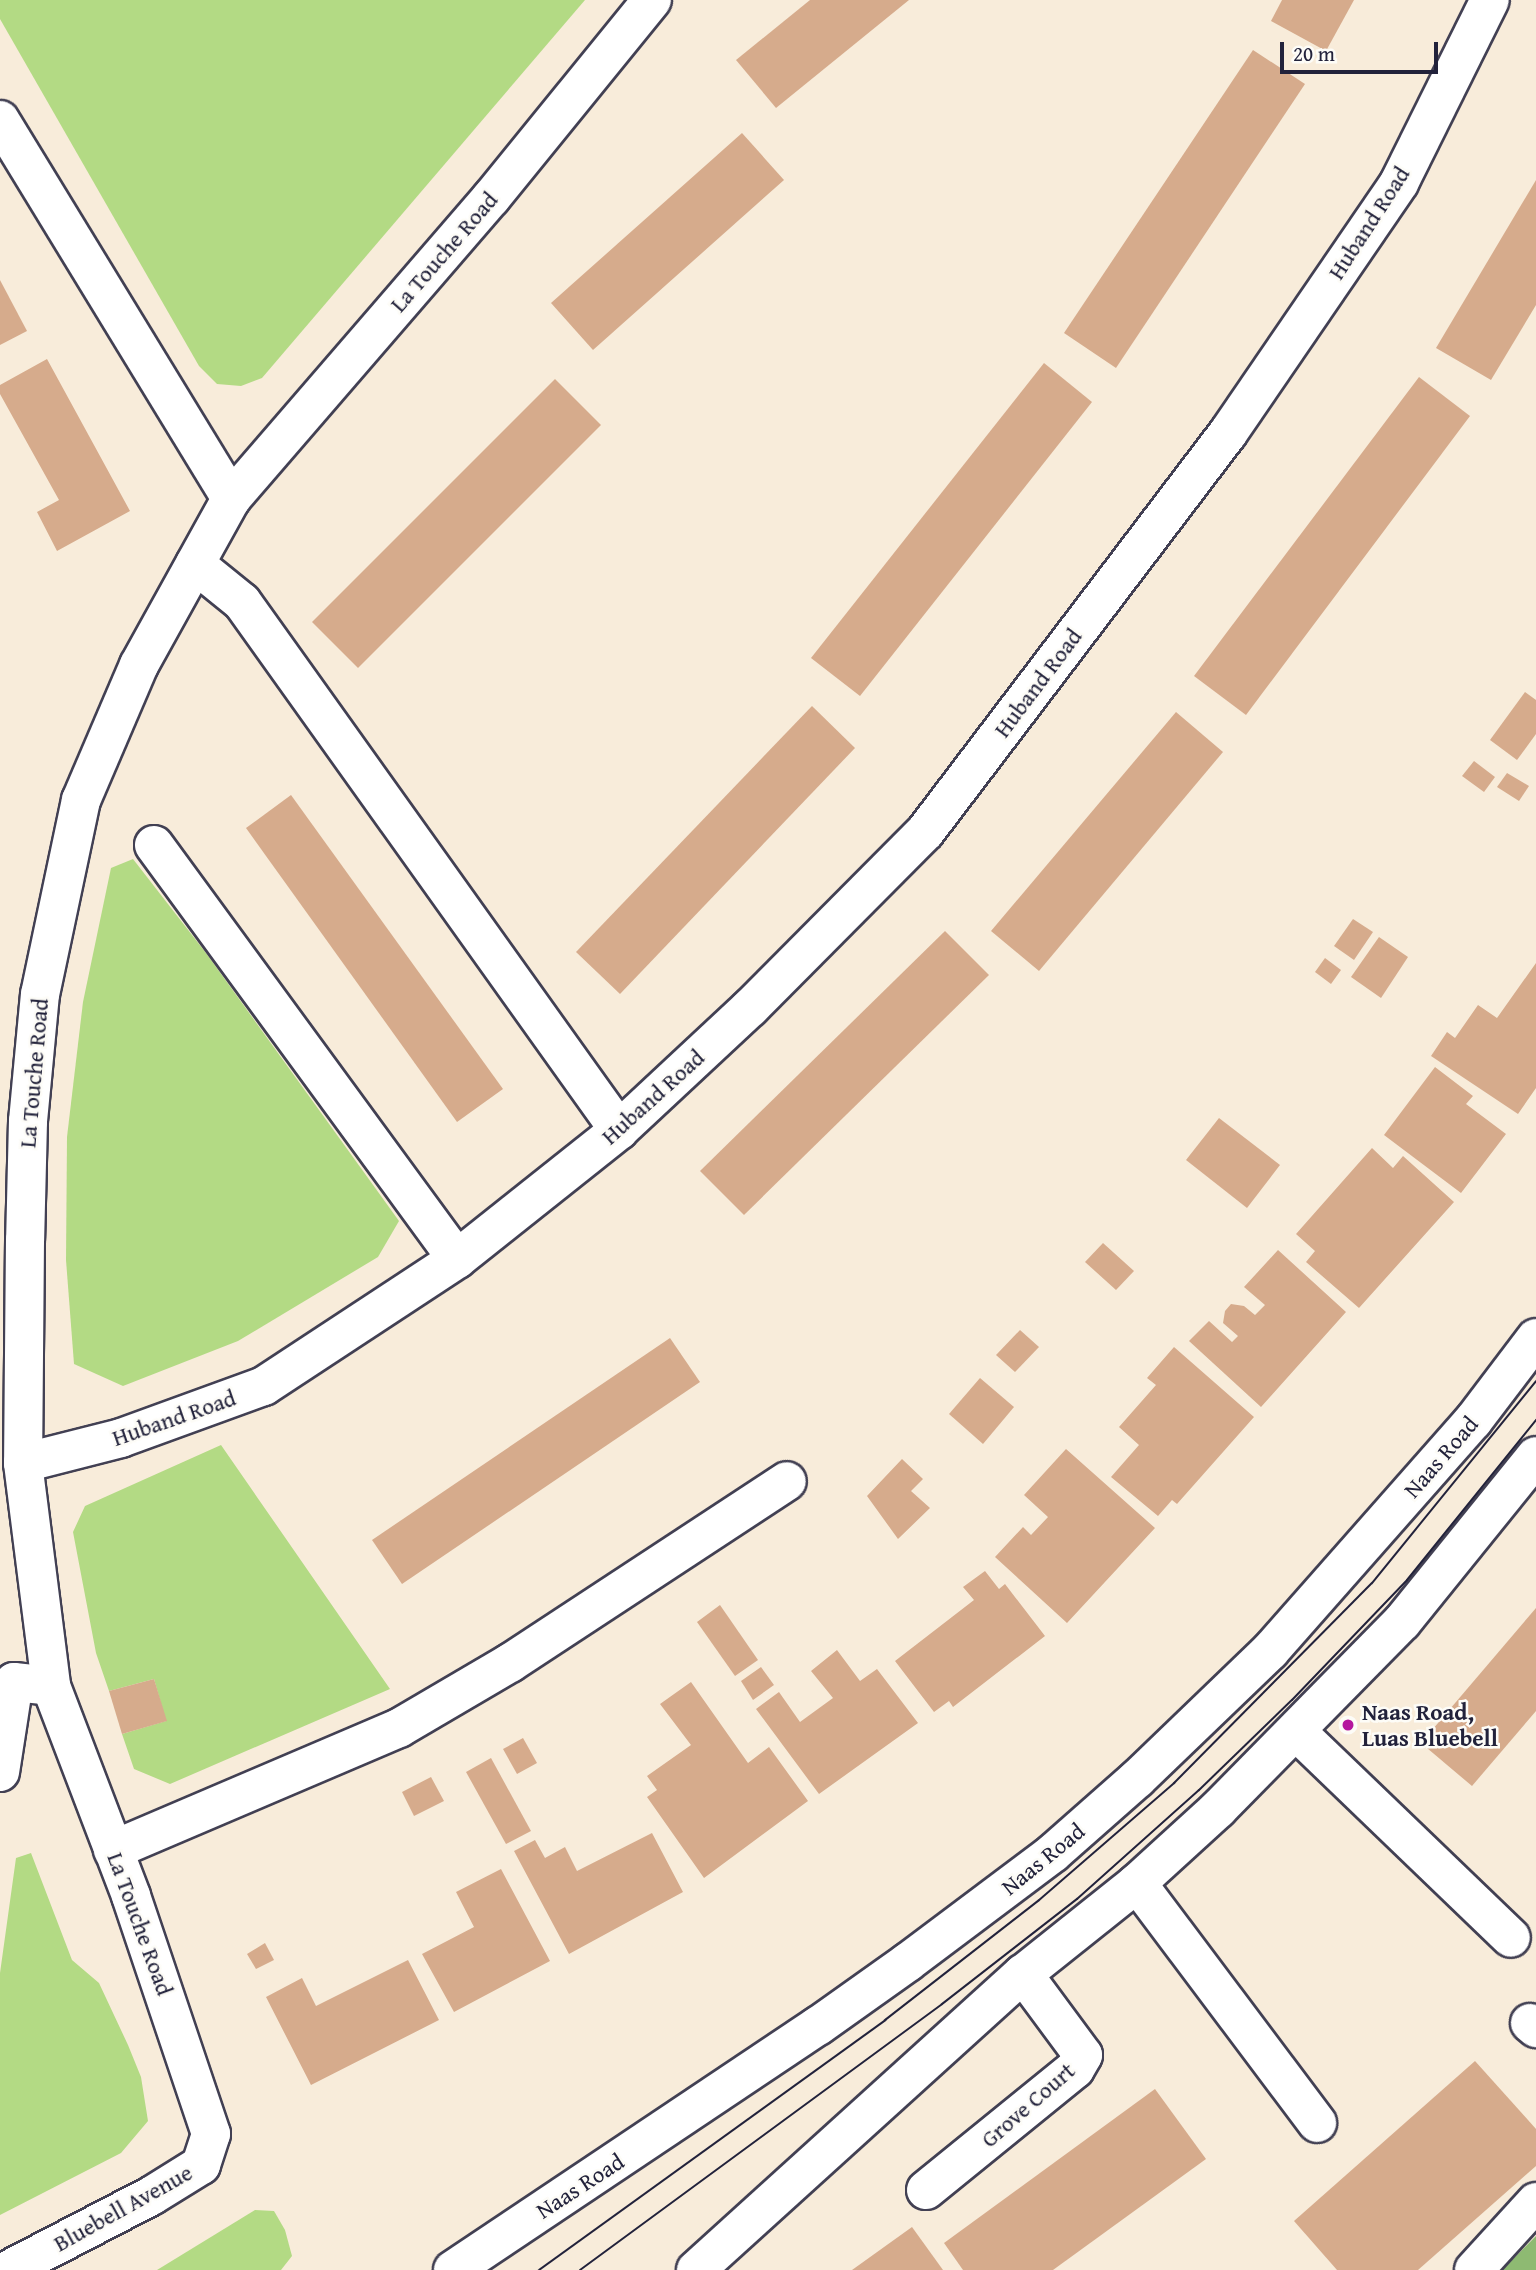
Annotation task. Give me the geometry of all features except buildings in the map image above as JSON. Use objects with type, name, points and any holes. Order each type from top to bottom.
[{"type":"street","name":"La Touche Road","points":[[201,2165],[211,2134],[113,1850],[51,1686],[23,1463],[14,1119],[40,994],[81,800],[139,665],[231,499],[491,198],[652,0]]},
{"type":"street","name":"Huband Road","points":[[23,1463],[121,1438],[264,1386],[457,1259],[619,1130],[750,1008],[925,832],[1228,433],[1391,194],[1490,0]]},
{"type":"street","points":[[0,120],[231,499]]},
{"type":"street","points":[[195,564],[242,602],[619,1130]]},
{"type":"street","points":[[154,845],[457,1259]]},
{"type":"street","name":"Naas Road","points":[[453,2270],[723,2091],[908,1962],[1053,1853],[1100,1813],[1275,1646],[1473,1421],[1536,1338]]},
{"type":"street","points":[[696,2270],[1023,1974],[1137,1883],[1296,1731],[1402,1622],[1536,1456]]},
{"type":"street","points":[[113,1850],[399,1728],[510,1663],[787,1480]]},
{"type":"street","points":[[0,1772],[7,1681],[51,1686]]},
{"type":"street","points":[[1296,1731],[1511,1938]]},
{"type":"street","points":[[1137,1883],[1317,2123]]},
{"type":"street","name":"Grove Court","points":[[926,2190],[1074,2069],[1083,2055],[1023,1974]]},
{"type":"street","name":"Bluebell Avenue","points":[[8,2270],[151,2196],[201,2165]]},
{"type":"street","points":[[1474,2270],[1536,2202]]},
{"type":"green space","points":[[0,0],[585,0],[262,378],[241,386],[217,384],[199,366],[0,19]]},
{"type":"green space","points":[[133,859],[206,953],[399,1221],[378,1257],[238,1341],[123,1386],[74,1364],[66,1260],[67,1137],[83,1002],[111,868]]},
{"type":"green space","points":[[221,1445],[390,1689],[170,1784],[134,1769],[122,1734],[166,1721],[154,1679],[109,1691],[96,1653],[73,1532],[85,1506]]},
{"type":"green space","points":[[31,1853],[72,1960],[99,1983],[128,2045],[141,2077],[148,2121],[121,2153],[0,2215],[0,1973],[16,1858]]},
{"type":"green space","points":[[255,2210],[274,2211],[285,2230],[292,2256],[281,2270],[157,2270]]},
{"type":"green space","points":[[1536,2236],[1536,2270],[1502,2270]]},
{"type":"tram line","points":[[539,2270],[885,2020],[1039,1900],[1174,1783],[1372,1583],[1536,1381]]},
{"type":"tram line","points":[[580,2270],[942,2004],[1077,1899],[1199,1790],[1292,1700],[1407,1580],[1536,1420]]},
{"type":"place","name":"Naas Road, Luas Bluebell","points":[[1348,1725]]}]
